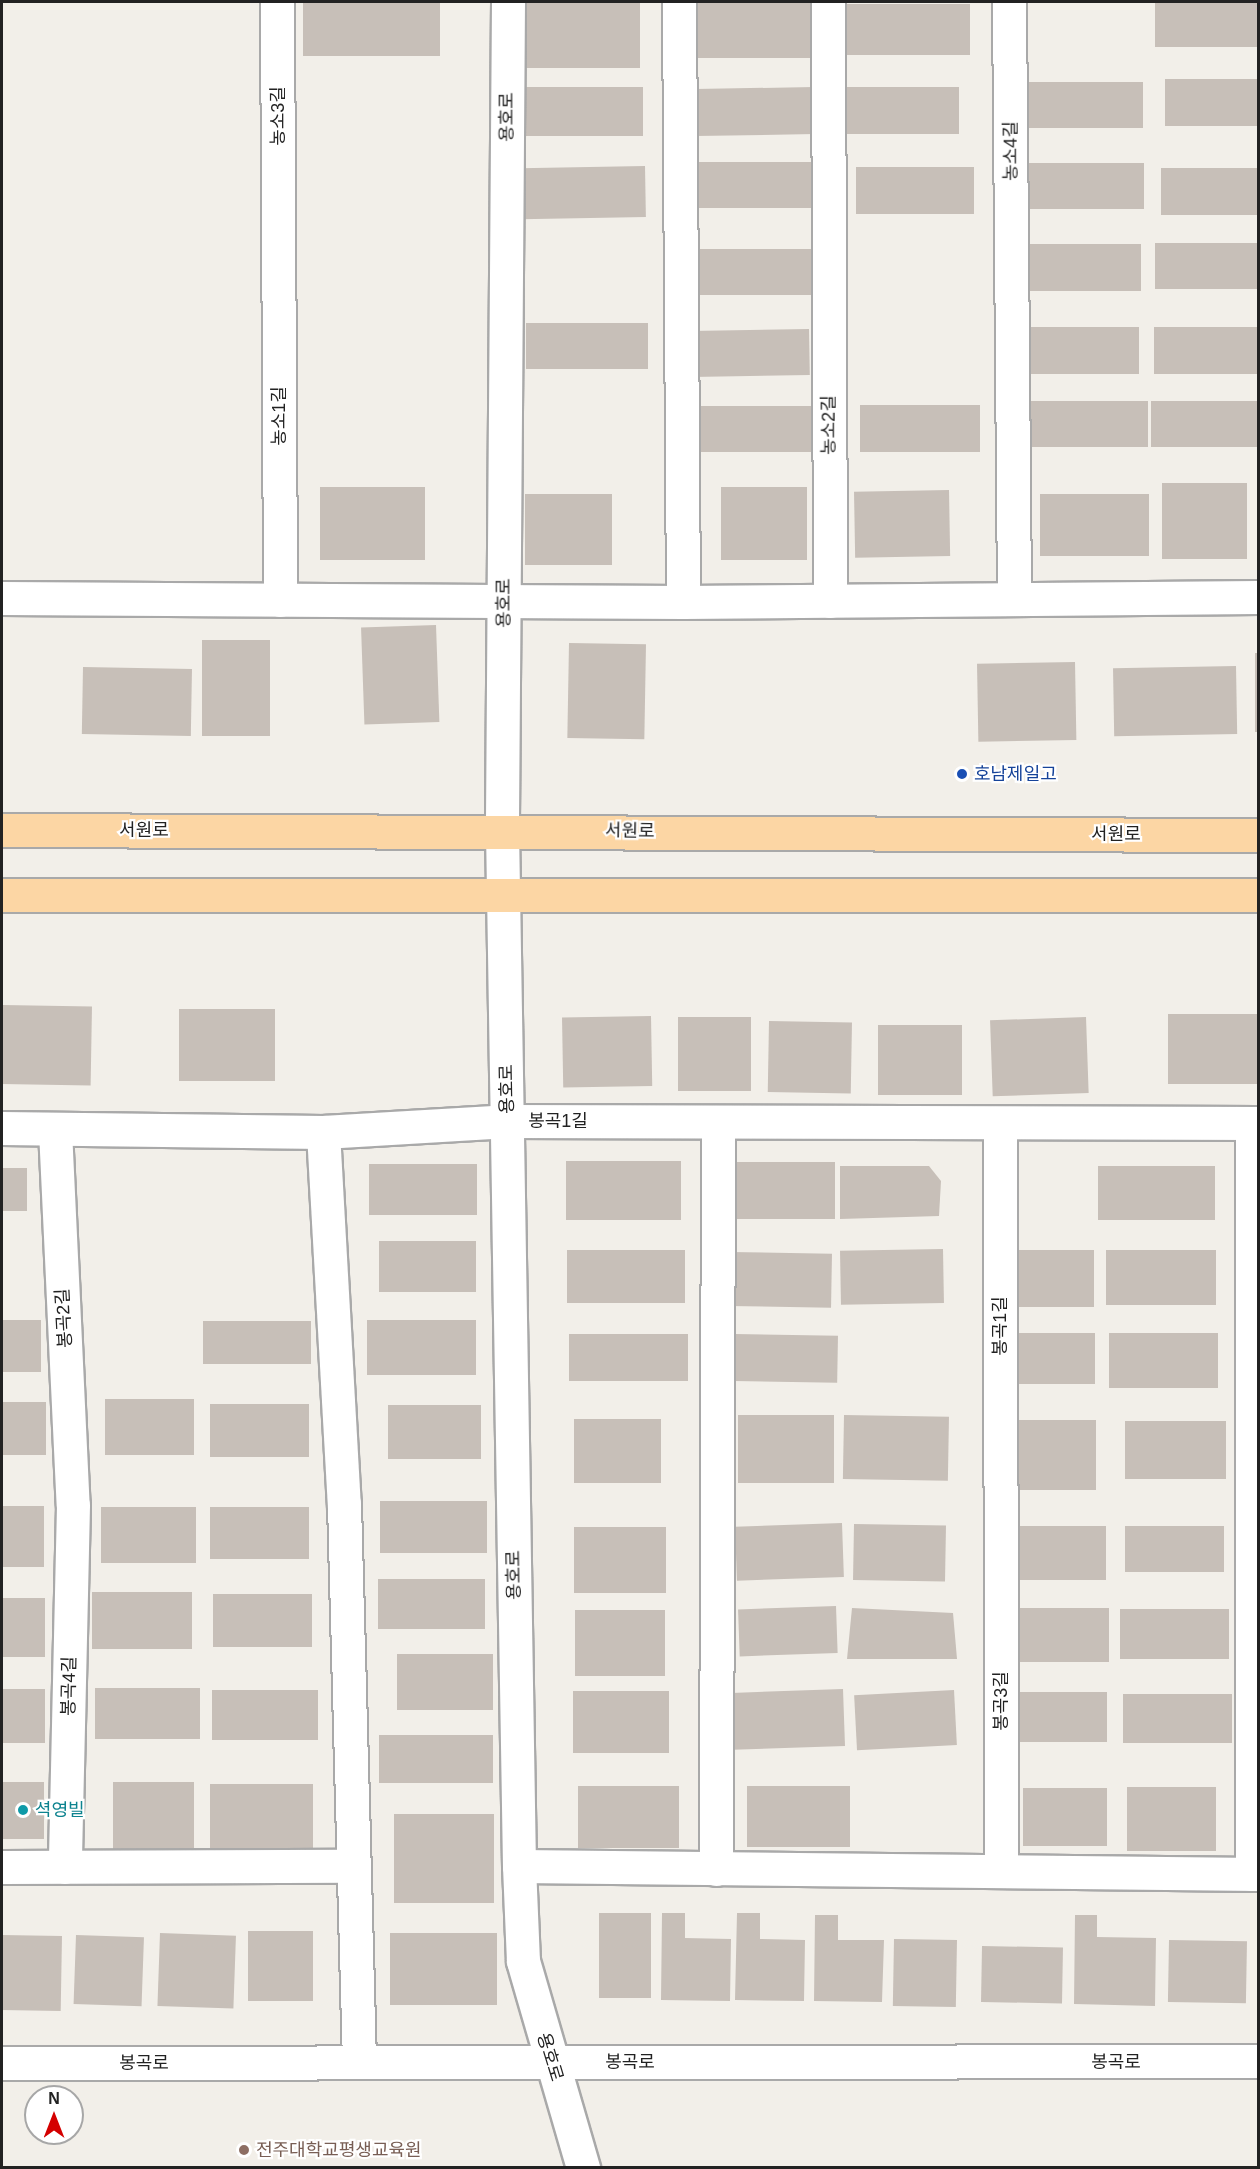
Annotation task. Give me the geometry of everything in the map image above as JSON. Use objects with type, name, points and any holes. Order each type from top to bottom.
[{"type":"main road","name":"서원로","points":[[2,830],[502,830],[1258,835]]},
{"type":"main road","points":[[2,895],[504,897],[1258,895]]},
{"type":"street","name":"농소3길","points":[[277,2],[278,231]]},
{"type":"street","name":"용호로","points":[[508,2],[502,830],[519,1866],[523,1961],[550,2062],[583,2168]]},
{"type":"street","points":[[679,2],[683,602]]},
{"type":"street","name":"농소2길","points":[[828,2],[830,601]]},
{"type":"street","name":"농소4길","points":[[1009,2],[1014,599]]},
{"type":"street","name":"농소1길","points":[[278,231],[280,600]]},
{"type":"street","points":[[2,598],[683,602],[1258,597]]},
{"type":"street","points":[[2,1128],[323,1132],[507,1121]]},
{"type":"street","name":"봉곡1길","points":[[507,1121],[1255,1123],[1252,1526],[1255,1874]]},
{"type":"street","points":[[716,1869],[718,1122]]},
{"type":"street","name":"봉곡1길","points":[[1000,1123],[1001,1530]]},
{"type":"street","name":"봉곡2길","points":[[55,1130],[74,1505]]},
{"type":"street","points":[[323,1132],[344,1504],[359,2062]]},
{"type":"street","name":"봉곡4길","points":[[64,1867],[74,1505]]},
{"type":"street","name":"봉곡3길","points":[[1001,1530],[1001,1871]]},
{"type":"street","points":[[2,1867],[352,1866]]},
{"type":"street","points":[[519,1866],[1255,1874]]},
{"type":"street","name":"봉곡로","points":[[2,2063],[1258,2061]]},
{"type":"building","points":[[303,2],[440,2],[440,56],[303,56]]},
{"type":"building","points":[[516,2],[640,2],[640,68],[516,68]]},
{"type":"building","points":[[695,2],[817,2],[817,58],[695,58]]},
{"type":"building","points":[[1155,2],[1258,2],[1258,47],[1155,47]]},
{"type":"building","points":[[839,4],[970,4],[970,55],[839,55]]},
{"type":"building","points":[[1165,79],[1258,79],[1258,126],[1165,126]]},
{"type":"building","points":[[1024,82],[1143,82],[1143,128],[1024,128]]},
{"type":"building","points":[[516,87],[643,87],[643,136],[516,136]]},
{"type":"building","points":[[814,87],[815,134],[696,136],[695,89]]},
{"type":"building","points":[[840,87],[959,87],[959,134],[840,134]]},
{"type":"building","points":[[694,162],[813,162],[813,208],[694,208]]},
{"type":"building","points":[[1025,163],[1144,163],[1144,209],[1025,209]]},
{"type":"building","points":[[645,166],[646,217],[521,219],[520,168]]},
{"type":"building","points":[[856,167],[974,167],[974,214],[856,214]]},
{"type":"building","points":[[1161,168],[1258,168],[1258,215],[1161,215]]},
{"type":"building","points":[[1155,243],[1258,243],[1258,289],[1155,289]]},
{"type":"building","points":[[1023,244],[1141,244],[1141,291],[1023,291]]},
{"type":"building","points":[[695,249],[814,249],[814,295],[695,295]]},
{"type":"building","points":[[526,323],[648,323],[648,369],[526,369]]},
{"type":"building","points":[[1021,327],[1139,327],[1139,374],[1021,374]]},
{"type":"building","points":[[1154,327],[1258,327],[1258,374],[1154,374]]},
{"type":"building","points":[[809,329],[810,375],[692,377],[691,331]]},
{"type":"building","points":[[1029,401],[1148,401],[1148,447],[1029,447]]},
{"type":"building","points":[[1151,401],[1258,401],[1258,447],[1151,447]]},
{"type":"building","points":[[860,405],[980,405],[980,452],[860,452]]},
{"type":"building","points":[[696,406],[815,406],[815,452],[696,452]]},
{"type":"building","points":[[1162,483],[1247,483],[1247,559],[1162,559]]},
{"type":"building","points":[[320,487],[425,487],[425,560],[320,560]]},
{"type":"building","points":[[721,487],[807,487],[807,560],[721,560]]},
{"type":"building","points":[[949,490],[950,556],[855,558],[854,492]]},
{"type":"building","points":[[525,494],[612,494],[612,565],[525,565]]},
{"type":"building","points":[[1040,494],[1149,494],[1149,556],[1040,556]]},
{"type":"building","points":[[436,625],[439,722],[364,725],[361,628]]},
{"type":"building","points":[[202,640],[270,640],[270,736],[202,736]]},
{"type":"building","points":[[569,643],[646,644],[644,739],[567,738]]},
{"type":"building","points":[[1255,653],[1258,653],[1258,732],[1255,732]]},
{"type":"building","points":[[1075,662],[1076,740],[978,742],[977,664]]},
{"type":"building","points":[[1236,666],[1237,734],[1114,736],[1113,668]]},
{"type":"building","points":[[83,667],[192,669],[191,736],[82,734]]},
{"type":"building","points":[[3,1005],[92,1007],[91,1086],[2,1084]]},
{"type":"building","points":[[179,1009],[275,1009],[275,1081],[179,1081]]},
{"type":"building","points":[[1168,1014],[1257,1014],[1257,1084],[1168,1084]]},
{"type":"building","points":[[651,1016],[652,1086],[563,1088],[562,1018]]},
{"type":"building","points":[[678,1017],[751,1017],[751,1091],[678,1091]]},
{"type":"building","points":[[1086,1017],[1089,1093],[993,1096],[990,1020]]},
{"type":"building","points":[[769,1021],[852,1022],[851,1093],[768,1092]]},
{"type":"building","points":[[878,1025],[962,1025],[962,1095],[878,1095]]},
{"type":"building","points":[[566,1161],[681,1161],[681,1220],[566,1220]]},
{"type":"building","points":[[730,1162],[835,1162],[835,1219],[730,1219]]},
{"type":"building","points":[[369,1164],[477,1164],[477,1215],[369,1215]]},
{"type":"building","points":[[840,1166],[929,1166],[941,1181],[939,1216],[840,1219]]},
{"type":"building","points":[[1098,1166],[1215,1166],[1215,1220],[1098,1220]]},
{"type":"building","points":[[2,1168],[27,1168],[27,1211],[2,1211]]},
{"type":"building","points":[[379,1241],[476,1241],[476,1292],[379,1292]]},
{"type":"building","points":[[943,1249],[944,1303],[841,1305],[840,1251]]},
{"type":"building","points":[[567,1250],[685,1250],[685,1303],[567,1303]]},
{"type":"building","points":[[1014,1250],[1094,1250],[1094,1307],[1014,1307]]},
{"type":"building","points":[[1106,1250],[1216,1250],[1216,1305],[1106,1305]]},
{"type":"building","points":[[730,1252],[832,1254],[831,1308],[729,1306]]},
{"type":"building","points":[[2,1320],[41,1320],[41,1372],[2,1372]]},
{"type":"building","points":[[367,1320],[476,1320],[476,1375],[367,1375]]},
{"type":"building","points":[[203,1321],[311,1321],[311,1364],[203,1364]]},
{"type":"building","points":[[1010,1333],[1095,1333],[1095,1384],[1010,1384]]},
{"type":"building","points":[[1109,1333],[1218,1333],[1218,1388],[1109,1388]]},
{"type":"building","points":[[569,1334],[688,1334],[688,1381],[569,1381]]},
{"type":"building","points":[[735,1334],[838,1336],[837,1383],[734,1381]]},
{"type":"building","points":[[105,1399],[194,1399],[194,1455],[105,1455]]},
{"type":"building","points":[[2,1402],[46,1402],[46,1455],[2,1455]]},
{"type":"building","points":[[210,1404],[309,1404],[309,1457],[210,1457]]},
{"type":"building","points":[[388,1405],[481,1405],[481,1459],[388,1459]]},
{"type":"building","points":[[738,1415],[834,1415],[834,1483],[738,1483]]},
{"type":"building","points":[[844,1415],[949,1417],[948,1481],[843,1479]]},
{"type":"building","points":[[574,1419],[661,1419],[661,1483],[574,1483]]},
{"type":"building","points":[[1014,1420],[1096,1420],[1096,1490],[1014,1490]]},
{"type":"building","points":[[1125,1421],[1226,1421],[1226,1479],[1125,1479]]},
{"type":"building","points":[[380,1501],[487,1501],[487,1553],[380,1553]]},
{"type":"building","points":[[2,1506],[44,1506],[44,1567],[2,1567]]},
{"type":"building","points":[[101,1507],[196,1507],[196,1563],[101,1563]]},
{"type":"building","points":[[210,1507],[309,1507],[309,1559],[210,1559]]},
{"type":"building","points":[[842,1523],[844,1577],[737,1581],[735,1527]]},
{"type":"building","points":[[854,1524],[946,1526],[945,1582],[853,1580]]},
{"type":"building","points":[[1010,1526],[1106,1526],[1106,1580],[1010,1580]]},
{"type":"building","points":[[1125,1526],[1224,1526],[1224,1572],[1125,1572]]},
{"type":"building","points":[[574,1527],[666,1527],[666,1593],[574,1593]]},
{"type":"building","points":[[378,1579],[485,1579],[485,1629],[378,1629]]},
{"type":"building","points":[[92,1592],[192,1592],[192,1649],[92,1649]]},
{"type":"building","points":[[213,1594],[312,1594],[312,1647],[213,1647]]},
{"type":"building","points":[[2,1598],[45,1598],[45,1657],[2,1657]]},
{"type":"building","points":[[836,1606],[838,1653],[740,1656],[738,1609]]},
{"type":"building","points":[[852,1608],[953,1613],[957,1659],[847,1659]]},
{"type":"building","points":[[1011,1608],[1109,1608],[1109,1662],[1011,1662]]},
{"type":"building","points":[[1120,1609],[1229,1609],[1229,1659],[1120,1659]]},
{"type":"building","points":[[575,1610],[665,1610],[665,1676],[575,1676]]},
{"type":"building","points":[[397,1654],[493,1654],[493,1710],[397,1710]]},
{"type":"building","points":[[95,1688],[200,1688],[200,1739],[95,1739]]},
{"type":"building","points":[[2,1689],[45,1689],[45,1743],[2,1743]]},
{"type":"building","points":[[843,1689],[845,1746],[733,1750],[731,1693]]},
{"type":"building","points":[[212,1690],[318,1690],[318,1740],[212,1740]]},
{"type":"building","points":[[954,1690],[957,1745],[857,1750],[854,1695]]},
{"type":"building","points":[[573,1691],[669,1691],[669,1753],[573,1753]]},
{"type":"building","points":[[1011,1692],[1107,1692],[1107,1742],[1011,1742]]},
{"type":"building","points":[[1123,1694],[1232,1694],[1232,1743],[1123,1743]]},
{"type":"building","points":[[379,1735],[493,1735],[493,1783],[379,1783]]},
{"type":"building","name":"셕영빌","points":[[2,1782],[44,1782],[44,1839],[2,1839]]},
{"type":"building","points":[[113,1782],[194,1782],[194,1849],[113,1849]]},
{"type":"building","points":[[210,1784],[313,1784],[313,1848],[210,1848]]},
{"type":"building","points":[[578,1786],[679,1786],[679,1848],[578,1848]]},
{"type":"building","points":[[747,1786],[850,1786],[850,1847],[747,1847]]},
{"type":"building","points":[[1127,1787],[1216,1787],[1216,1851],[1127,1851]]},
{"type":"building","points":[[1023,1788],[1107,1788],[1107,1846],[1023,1846]]},
{"type":"building","points":[[394,1814],[494,1814],[494,1903],[394,1903]]},
{"type":"building","points":[[599,1913],[651,1913],[651,1998],[599,1998]]},
{"type":"building","points":[[662,1913],[685,1913],[685,1938],[731,1939],[730,2001],[661,2000]]},
{"type":"building","points":[[737,1913],[760,1913],[760,1939],[805,1940],[804,2001],[735,2000]]},
{"type":"building","points":[[815,1915],[838,1915],[838,1940],[884,1940],[882,2002],[814,2001]]},
{"type":"building","points":[[1075,1915],[1097,1915],[1097,1937],[1156,1938],[1155,2006],[1074,2004]]},
{"type":"building","points":[[248,1931],[313,1931],[313,2001],[248,2001]]},
{"type":"building","points":[[160,1933],[236,1936],[233,2009],[157,2006]]},
{"type":"building","points":[[390,1933],[497,1933],[497,2005],[390,2005]]},
{"type":"building","points":[[2,1935],[62,1936],[61,2011],[2,2010]]},
{"type":"building","points":[[76,1935],[144,1937],[142,2006],[74,2004]]},
{"type":"building","points":[[894,1939],[957,1940],[956,2007],[893,2006]]},
{"type":"building","points":[[1169,1940],[1247,1941],[1246,2003],[1168,2002]]},
{"type":"building","points":[[982,1946],[1063,1947],[1062,2003],[981,2002]]},
{"type":"place","name":"호남제일고","points":[[962,774]]},
{"type":"place","name":"셕영빌","points":[[23,1810]]},
{"type":"place","name":"전주대학교평생교육원","points":[[244,2150]]}]
